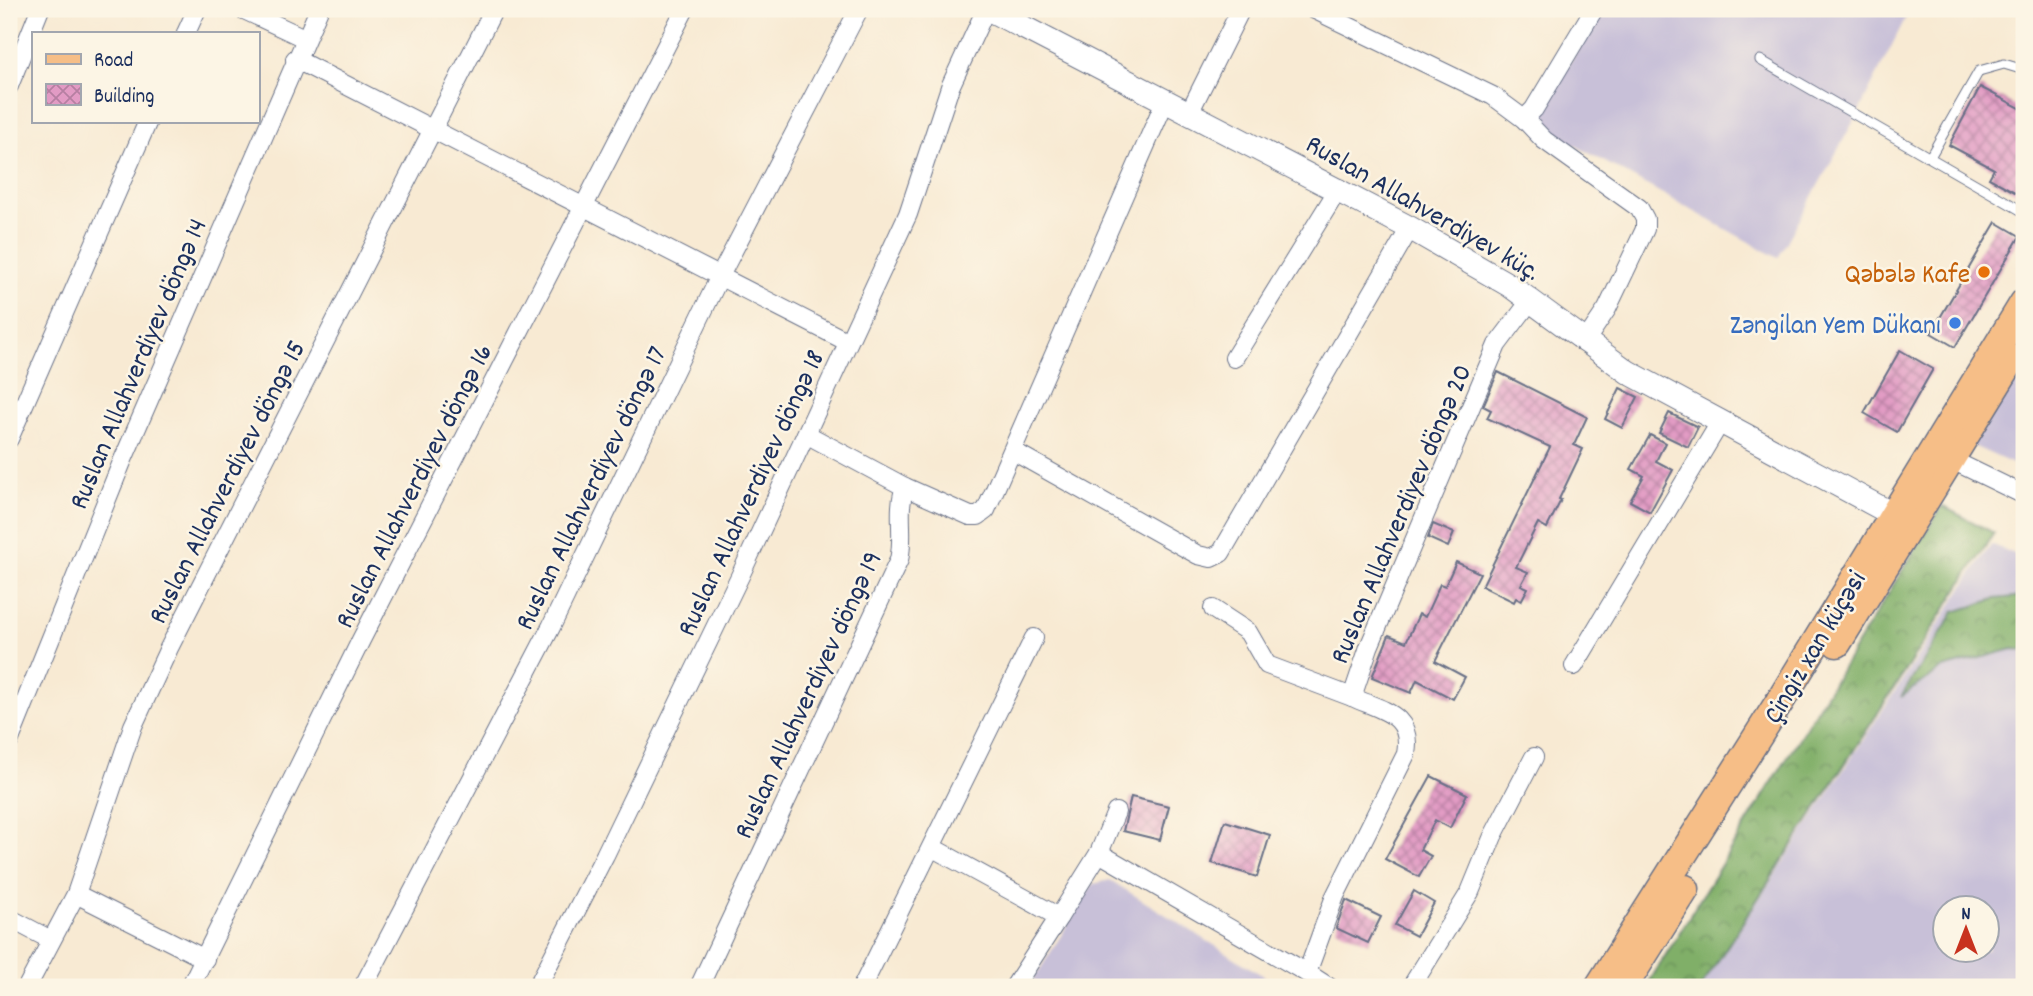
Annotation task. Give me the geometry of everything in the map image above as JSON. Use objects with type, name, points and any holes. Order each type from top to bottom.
[{"type":"main road","name":"Çingiz xan küçəsi","points":[[1599,987],[1782,698],[1892,514],[2024,303]]},
{"type":"main road","name":"Çingiz xan küçəsi","points":[[1623,987],[1950,459],[2020,356]]},
{"type":"street","points":[[9,86],[40,9]]},
{"type":"street","points":[[186,32],[197,9]]},
{"type":"street","points":[[242,9],[304,38]]},
{"type":"street","name":"Ruslan Allahverdiyev döngə 14","points":[[9,742],[122,461],[304,38],[319,9]]},
{"type":"street","name":"Ruslan Allahverdiyev döngə 15","points":[[27,987],[76,894],[108,793],[138,715],[494,9]]},
{"type":"street","name":"Ruslan Allahverdiyev döngə 16","points":[[190,987],[361,640],[685,9]]},
{"type":"street","name":"Ruslan Allahverdiyev döngə 17","points":[[363,987],[551,627],[720,274],[859,9]]},
{"type":"street","name":"Ruslan Allahverdiyev küç.","points":[[987,9],[1339,188],[1531,300],[1584,343],[1628,372],[1892,514]]},
{"type":"street","name":"Ruslan Allahverdiyev döngə 18","points":[[537,987],[605,855],[908,214],[950,87],[987,9]]},
{"type":"street","points":[[1190,111],[1241,9]]},
{"type":"street","points":[[1313,9],[1493,96],[1544,140],[1639,208],[1645,219],[1645,229],[1607,309],[1584,343]]},
{"type":"street","points":[[1524,120],[1534,109],[1594,9]]},
{"type":"street","points":[[295,59],[720,274],[848,342]]},
{"type":"street","points":[[806,434],[905,487],[970,516],[978,516],[986,510],[1166,99]]},
{"type":"street","points":[[9,439],[148,122]]},
{"type":"street","points":[[1234,358],[1339,188]]},
{"type":"street","points":[[1013,451],[1198,555],[1211,558],[1221,553],[1410,228]]},
{"type":"street","name":"Ruslan Allahverdiyev döngə 20","points":[[1307,973],[1335,896],[1406,754],[1408,740],[1405,726],[1396,716],[1352,697],[1369,647],[1497,345],[1531,300]]},
{"type":"street","points":[[1574,666],[1720,421]]},
{"type":"street","points":[[1950,459],[2024,495]]},
{"type":"street","name":"Ruslan Allahverdiyev döngə 19","points":[[699,987],[900,560],[903,545],[900,500],[905,487]]},
{"type":"street","points":[[1213,609],[1248,632],[1267,665],[1352,697]]},
{"type":"street","points":[[862,987],[933,848],[1034,638]]},
{"type":"street","points":[[1411,987],[1470,892],[1493,836],[1534,757]]},
{"type":"street","points":[[1014,987],[1098,853],[1116,811]]},
{"type":"street","points":[[933,848],[1059,917]]},
{"type":"street","points":[[1098,853],[1329,987]]},
{"type":"street","points":[[76,894],[205,958]]},
{"type":"street","points":[[9,918],[51,940]]},
{"type":"lane","points":[[1760,60],[2024,212]]},
{"type":"lane","points":[[1930,158],[1979,71],[2004,64],[2024,71]]},
{"type":"shaded area","points":[[1603,9],[1910,9],[1857,115],[1778,258],[1533,122]]},
{"type":"shaded area","points":[[2024,357],[2024,469],[1971,445]]},
{"type":"shaded area","points":[[1991,544],[2024,558],[2024,987],[1702,987]]},
{"type":"shaded area","points":[[1110,880],[1281,987],[1029,987],[1093,884]]},
{"type":"green space","points":[[1942,506],[1994,533],[1701,987],[1646,987]]},
{"type":"green space","points":[[2024,596],[2024,650],[2013,649],[1943,668],[1901,697],[1954,612],[1995,599]]},
{"type":"building","points":[[1980,87],[2024,110],[2024,197],[1989,178],[1994,169],[1949,145]]},
{"type":"building","points":[[1996,222],[2020,236],[1955,347],[1931,333]]},
{"type":"building","points":[[1900,350],[1933,369],[1897,432],[1864,413]]},
{"type":"building","points":[[1498,372],[1587,417],[1574,445],[1583,449],[1559,499],[1561,500],[1547,528],[1538,523],[1516,567],[1528,572],[1521,585],[1528,588],[1521,601],[1516,598],[1514,602],[1482,586],[1550,447],[1487,418],[1491,410],[1483,406]]},
{"type":"building","points":[[1620,388],[1638,397],[1622,428],[1605,419]]},
{"type":"building","points":[[1669,413],[1698,427],[1688,447],[1659,433]]},
{"type":"building","points":[[1650,435],[1665,443],[1656,461],[1673,470],[1650,512],[1630,501],[1644,476],[1631,469]]},
{"type":"building","points":[[1433,524],[1454,533],[1448,547],[1428,538]]},
{"type":"building","points":[[1456,562],[1480,573],[1435,661],[1465,677],[1453,699],[1417,680],[1411,693],[1372,677],[1389,635],[1406,642],[1419,614],[1425,617],[1440,584],[1445,586]]},
{"type":"building","points":[[1431,776],[1467,794],[1450,828],[1435,820],[1420,850],[1431,856],[1419,877],[1385,859]]},
{"type":"building","points":[[1131,797],[1169,806],[1160,840],[1123,831]]},
{"type":"building","points":[[1225,821],[1270,835],[1257,877],[1212,863]]},
{"type":"building","points":[[1414,891],[1434,903],[1416,936],[1395,925]]},
{"type":"building","points":[[1346,900],[1381,917],[1368,943],[1336,928]]},
{"type":"place","name":"Qəbələ Kafe","points":[[1984,272]]},
{"type":"place","name":"Zəngilan Yem Dükanı","points":[[1955,323]]}]
